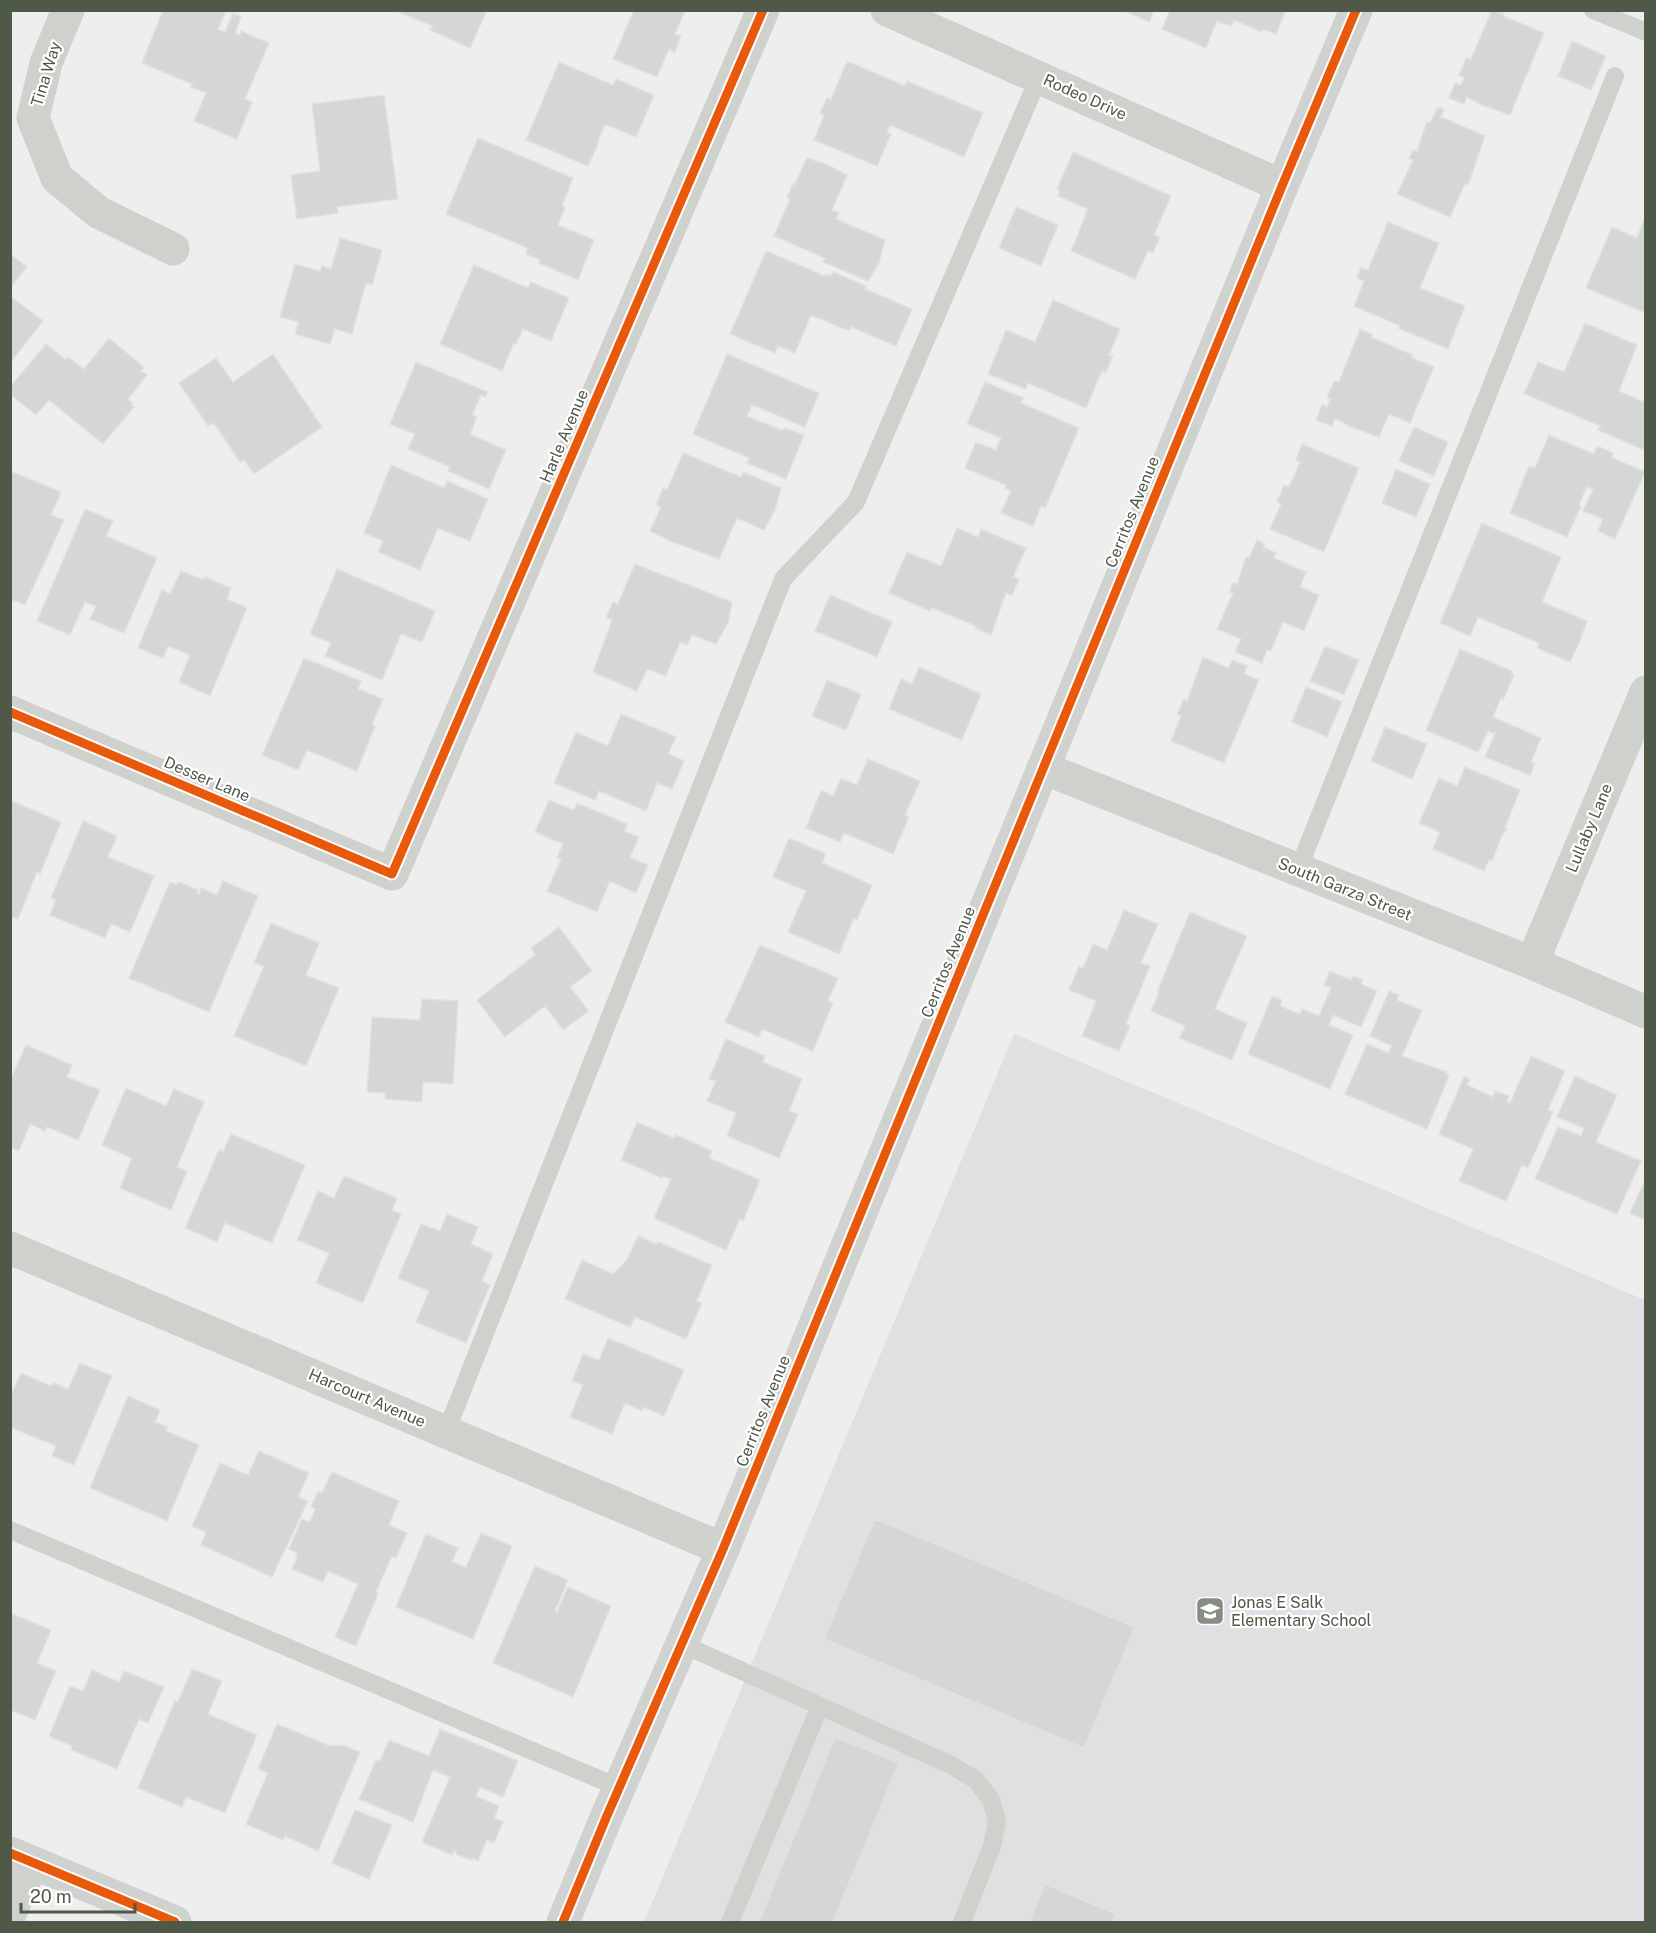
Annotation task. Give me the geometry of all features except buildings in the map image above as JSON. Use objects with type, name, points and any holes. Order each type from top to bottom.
[{"type":"street","name":"Tina Way","points":[[68,10],[46,63],[33,118],[57,178],[98,212],[173,249]]},
{"type":"street","name":"Harle Avenue","points":[[392,874],[763,10]]},
{"type":"street","name":"Rodeo Drive","points":[[886,10],[1282,186]]},
{"type":"street","name":"Cerritos Avenue","points":[[563,1923],[723,1549],[1356,10]]},
{"type":"street","name":"Lullaby Lane","points":[[1532,963],[1646,692]]},
{"type":"street","name":"Desser Lane","points":[[10,712],[392,874]]},
{"type":"street","name":"South Garza Street","points":[[1043,768],[1532,963],[1646,1012]]},
{"type":"street","name":"Harcourt Avenue","points":[[10,1248],[723,1549]]},
{"type":"street","points":[[10,1914],[21,1858],[175,1923]]},
{"type":"lane","points":[[1593,10],[1646,32]]},
{"type":"lane","points":[[1298,870],[1615,76]]},
{"type":"lane","points":[[446,1432],[783,579],[856,502],[1039,77]]},
{"type":"lane","points":[[10,1530],[620,1788]]},
{"type":"lane","points":[[682,1644],[951,1765],[976,1780],[991,1800],[997,1821],[992,1846],[962,1923]]},
{"type":"lane","points":[[730,1923],[820,1706]]},
{"type":"shaded area","name":"Jonas E Salk Elementary School","points":[[1014,1034],[1645,1300],[1645,1922],[644,1922]]},
{"type":"cycle path","points":[[10,712],[392,874],[763,10]]},
{"type":"cycle path","points":[[563,1922],[723,1549],[1356,10]]},
{"type":"cycle path","points":[[10,1853],[175,1922]]},
{"type":"place","name":"Jonas E Salk Elementary School","points":[[1210,1611]]}]
